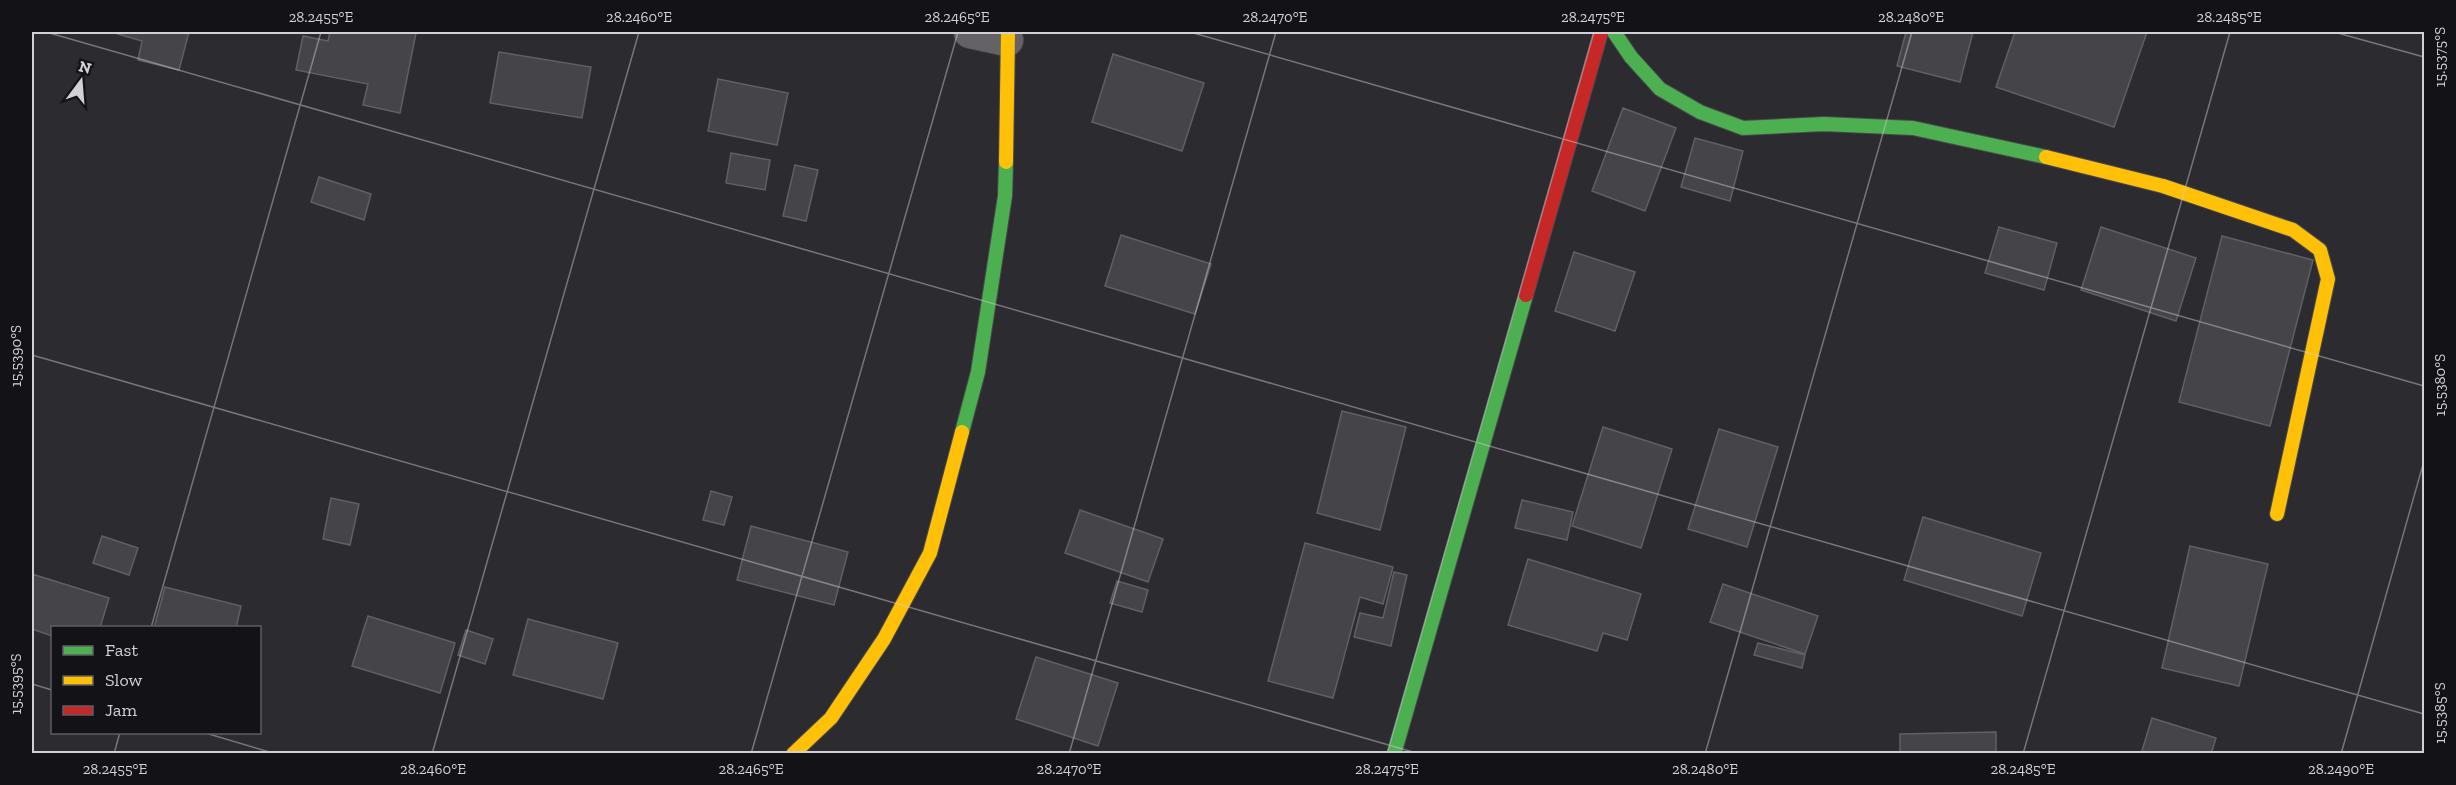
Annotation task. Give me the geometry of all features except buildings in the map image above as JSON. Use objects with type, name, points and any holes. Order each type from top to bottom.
[{"type":"street","points":[[793,753],[831,718],[884,639],[930,553],[978,372],[1005,196],[1008,36],[970,32]]},
{"type":"street","points":[[1394,753],[1601,32]]},
{"type":"street","points":[[1614,32],[1631,57],[1660,89],[1700,112],[1743,128],[1824,123],[1913,128],[2010,148],[2163,186],[2293,230],[2320,250],[2328,279],[2277,514]]},
{"type":"traffic: fast","points":[[1614,32],[1631,57],[1660,89],[1700,112],[1743,128],[1824,124],[1913,128],[2046,157]]},
{"type":"traffic: fast","points":[[962,432],[978,372],[1005,196],[1006,162]]},
{"type":"traffic: fast","points":[[1394,754],[1526,295]]},
{"type":"traffic: slow","points":[[1006,162],[1008,32]]},
{"type":"traffic: slow","points":[[2046,157],[2163,186],[2293,230],[2320,250],[2328,279],[2277,514]]},
{"type":"traffic: slow","points":[[793,754],[831,718],[884,639],[930,553],[962,432]]},
{"type":"traffic: jam","points":[[1526,295],[1601,32]]}]
